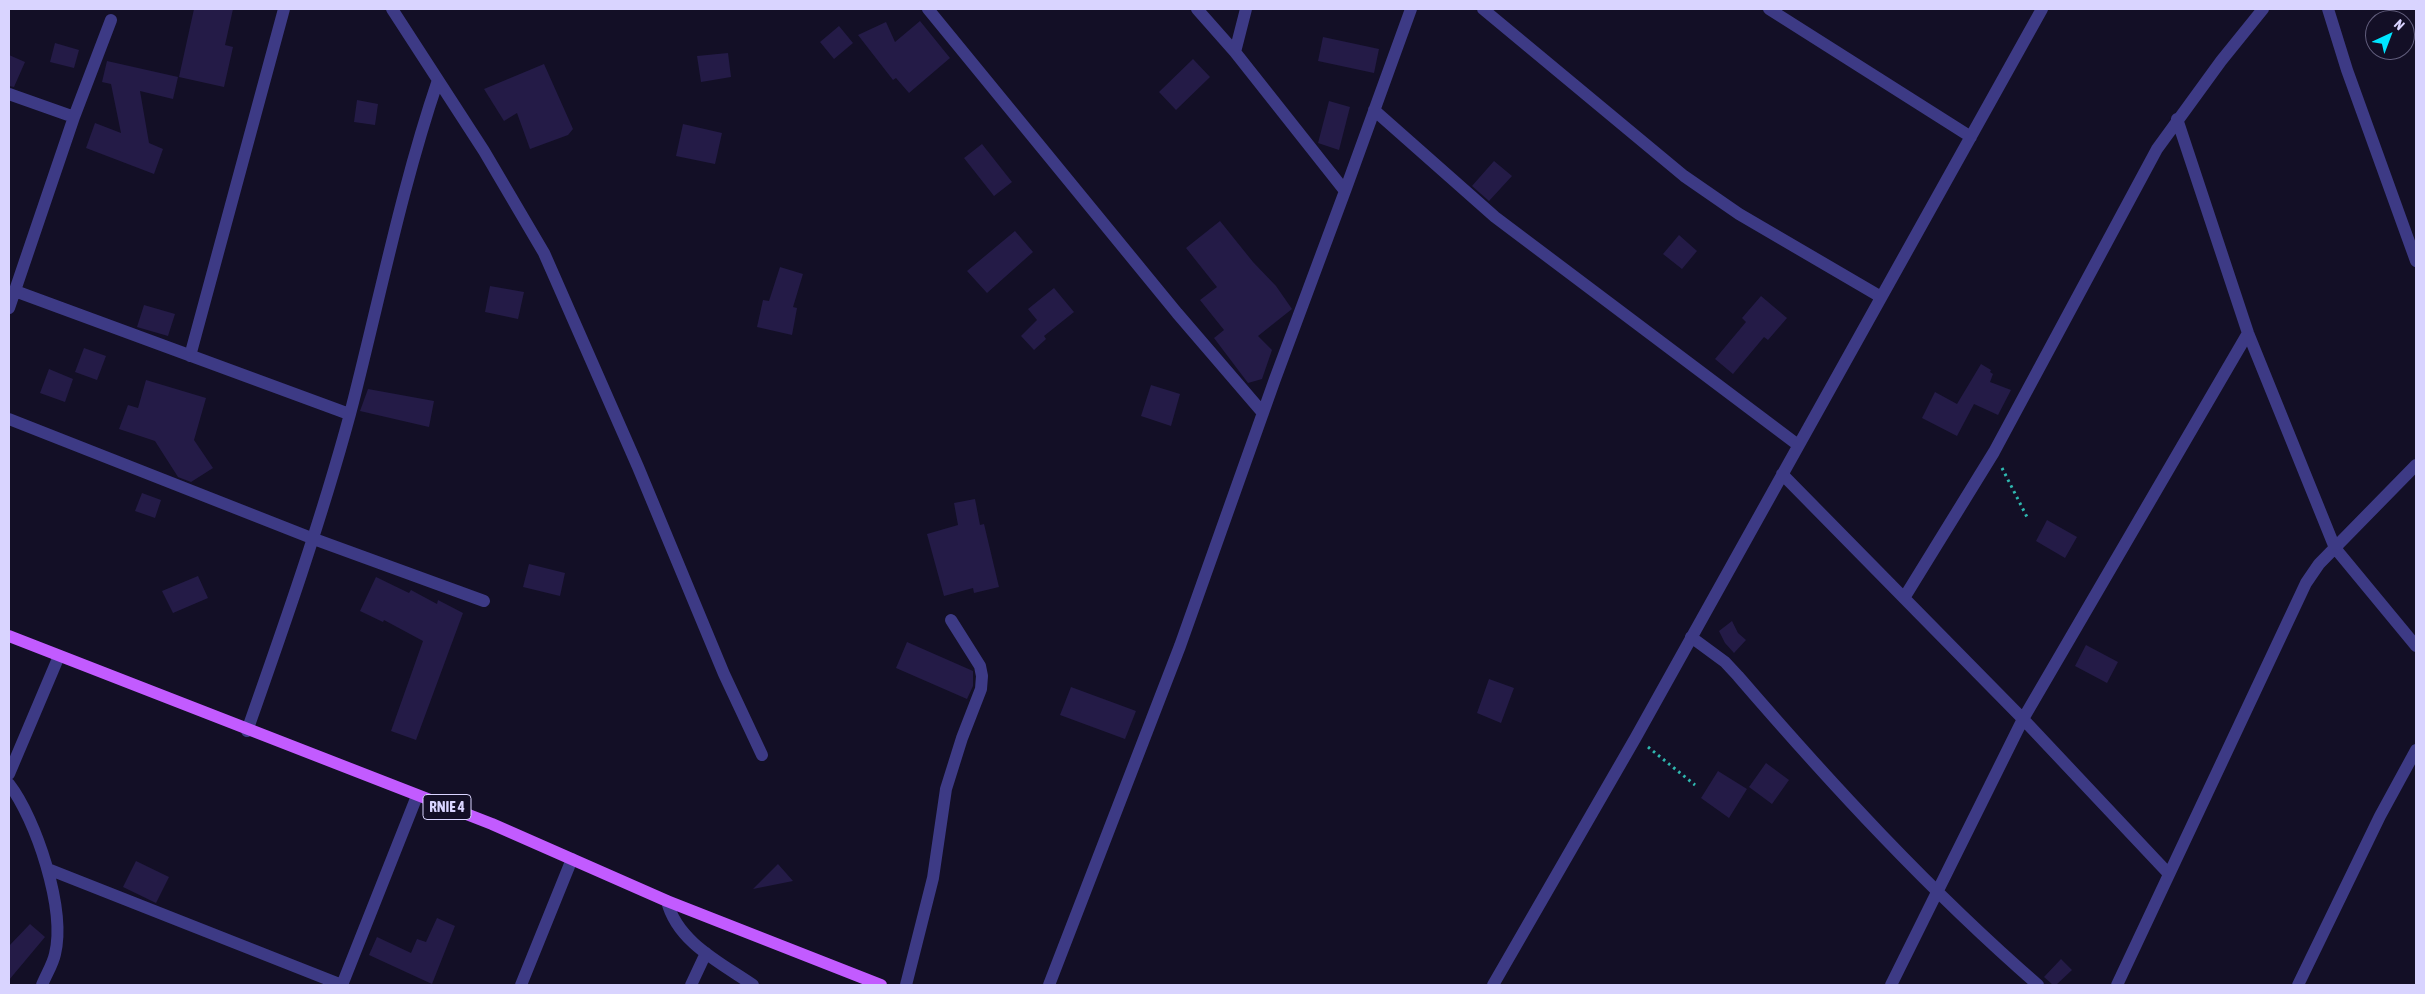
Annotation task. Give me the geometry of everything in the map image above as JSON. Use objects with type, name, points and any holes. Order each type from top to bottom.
[{"type":"main road","name":"RNIE 4","points":[[9,636],[492,824],[667,901],[855,980],[881,985]]},
{"type":"street","points":[[190,356],[284,9]]},
{"type":"street","points":[[392,9],[484,151],[544,253],[638,467],[724,674],[762,755]]},
{"type":"street","points":[[928,9],[1177,313],[1263,412]]},
{"type":"street","points":[[1197,9],[1235,52],[1345,191]]},
{"type":"street","points":[[1235,52],[1246,9]]},
{"type":"street","points":[[1050,985],[1180,646],[1263,412],[1411,9]]},
{"type":"street","points":[[1483,9],[1684,176],[1739,214],[1881,297]]},
{"type":"street","points":[[1769,9],[1971,137]]},
{"type":"street","points":[[1493,985],[1636,737],[2042,9]]},
{"type":"street","points":[[1904,598],[1994,452],[2153,158],[2177,119],[2220,61],[2264,9]]},
{"type":"street","points":[[2328,9],[2346,70],[2416,261]]},
{"type":"street","points":[[9,308],[74,117],[110,20]]},
{"type":"street","points":[[247,730],[314,539],[349,414],[418,138],[438,80]]},
{"type":"street","points":[[9,94],[74,117]]},
{"type":"street","points":[[1374,110],[1495,217],[1798,445]]},
{"type":"street","points":[[2177,119],[2248,333],[2335,548],[2416,646]]},
{"type":"street","points":[[14,290],[349,414]]},
{"type":"street","points":[[1891,985],[2023,719],[2248,333]]},
{"type":"street","points":[[9,419],[314,539],[484,601]]},
{"type":"street","points":[[2117,985],[2306,583],[2319,564],[2416,465]]},
{"type":"street","points":[[1782,474],[2023,719],[2168,873]]},
{"type":"street","points":[[906,985],[933,878],[946,789],[962,738],[981,689],[982,676],[980,666],[951,620]]},
{"type":"street","points":[[1691,637],[1725,662],[1824,776],[1995,948],[2038,985]]},
{"type":"street","points":[[9,774],[59,656]]},
{"type":"street","points":[[2298,985],[2380,816],[2416,750]]},
{"type":"street","points":[[9,784],[19,797],[48,869],[58,926],[55,954],[42,985]]},
{"type":"street","points":[[48,869],[342,985],[417,796]]},
{"type":"street","points":[[521,985],[572,859]]},
{"type":"street","points":[[667,901],[670,915],[678,928],[706,953],[753,985]]},
{"type":"street","points":[[691,985],[706,953]]},
{"type":"path","points":[[1994,452],[2028,519]]},
{"type":"path","points":[[1636,737],[1696,786]]},
{"type":"building","points":[[194,9],[233,9],[225,45],[233,47],[224,87],[179,77]]},
{"type":"building","points":[[920,21],[950,58],[909,93],[896,78],[893,80],[858,35],[886,22],[895,42]]},
{"type":"building","points":[[839,26],[853,43],[834,59],[820,42]]},
{"type":"building","points":[[1323,37],[1379,49],[1374,73],[1318,61]]},
{"type":"building","points":[[55,43],[79,50],[74,68],[50,62]]},
{"type":"building","points":[[728,53],[731,77],[701,82],[697,56]]},
{"type":"building","points":[[9,55],[25,62],[14,87],[9,86]]},
{"type":"building","points":[[1193,59],[1210,77],[1176,110],[1159,92]]},
{"type":"building","points":[[107,61],[178,77],[173,99],[140,91],[149,143],[163,149],[154,174],[86,148],[95,123],[121,133],[111,84],[102,82]]},
{"type":"building","points":[[544,64],[573,129],[568,135],[530,149],[517,113],[504,121],[484,89]]},
{"type":"building","points":[[357,100],[378,104],[375,125],[354,122]]},
{"type":"building","points":[[1329,101],[1350,107],[1339,150],[1318,143]]},
{"type":"building","points":[[683,124],[722,133],[715,164],[676,156]]},
{"type":"building","points":[[982,144],[1012,182],[994,196],[964,158]]},
{"type":"building","points":[[1494,161],[1512,176],[1489,201],[1472,186]]},
{"type":"building","points":[[1220,221],[1253,262],[1276,286],[1292,309],[1258,336],[1272,350],[1262,379],[1248,383],[1214,338],[1224,330],[1200,300],[1217,287],[1186,248]]},
{"type":"building","points":[[1015,231],[1033,252],[987,293],[967,271]]},
{"type":"building","points":[[1679,235],[1697,251],[1682,269],[1663,254]]},
{"type":"building","points":[[780,267],[803,274],[793,307],[797,308],[792,335],[757,327],[763,300],[769,301]]},
{"type":"building","points":[[490,286],[524,292],[518,319],[485,312]]},
{"type":"building","points":[[1054,288],[1074,312],[1044,336],[1046,339],[1034,350],[1021,336],[1037,320],[1028,309]]},
{"type":"building","points":[[1761,296],[1787,318],[1768,340],[1764,337],[1733,374],[1715,359],[1746,322],[1742,318]]},
{"type":"building","points":[[144,305],[175,314],[168,336],[137,327]]},
{"type":"building","points":[[84,348],[106,356],[97,380],[75,372]]},
{"type":"building","points":[[1981,364],[1991,370],[1990,372],[1993,374],[1990,382],[2011,390],[1998,415],[1974,404],[1957,436],[1922,418],[1935,392],[1957,404]]},
{"type":"building","points":[[49,369],[73,379],[65,402],[40,393]]},
{"type":"building","points":[[146,380],[206,398],[194,440],[213,468],[191,482],[178,477],[155,441],[119,429],[128,405],[138,408]]},
{"type":"building","points":[[1151,385],[1180,394],[1171,426],[1141,416]]},
{"type":"building","points":[[368,389],[434,401],[429,427],[360,411]]},
{"type":"building","points":[[142,493],[161,500],[155,518],[135,511]]},
{"type":"building","points":[[975,499],[980,525],[984,524],[999,587],[974,593],[973,588],[944,596],[927,534],[958,525],[954,503]]},
{"type":"building","points":[[2047,520],[2077,537],[2065,558],[2036,541]]},
{"type":"building","points":[[529,564],[565,573],[560,596],[523,587]]},
{"type":"building","points":[[198,576],[208,598],[173,613],[162,591]]},
{"type":"building","points":[[376,577],[409,593],[411,590],[437,604],[438,600],[463,613],[416,740],[391,731],[423,641],[384,620],[383,622],[360,611]]},
{"type":"building","points":[[1732,621],[1738,633],[1746,640],[1734,653],[1725,643],[1719,631]]},
{"type":"building","points":[[907,642],[973,671],[973,686],[967,699],[896,668]]},
{"type":"building","points":[[2086,645],[2118,662],[2107,683],[2075,666]]},
{"type":"building","points":[[1489,679],[1514,688],[1501,723],[1477,713]]},
{"type":"building","points":[[1071,687],[1136,711],[1125,739],[1060,715]]},
{"type":"building","points":[[1766,763],[1789,780],[1772,804],[1749,787]]},
{"type":"building","points":[[1718,771],[1747,789],[1729,818],[1701,798]]},
{"type":"building","points":[[136,861],[169,877],[156,903],[123,887]]},
{"type":"building","points":[[778,864],[793,881],[753,889]]},
{"type":"building","points":[[437,918],[455,926],[432,984],[369,955],[377,937],[411,953],[417,939],[426,942]]},
{"type":"building","points":[[30,924],[45,937],[9,980],[9,946]]},
{"type":"building","points":[[2061,959],[2072,970],[2056,985],[2053,985],[2044,977]]}]
